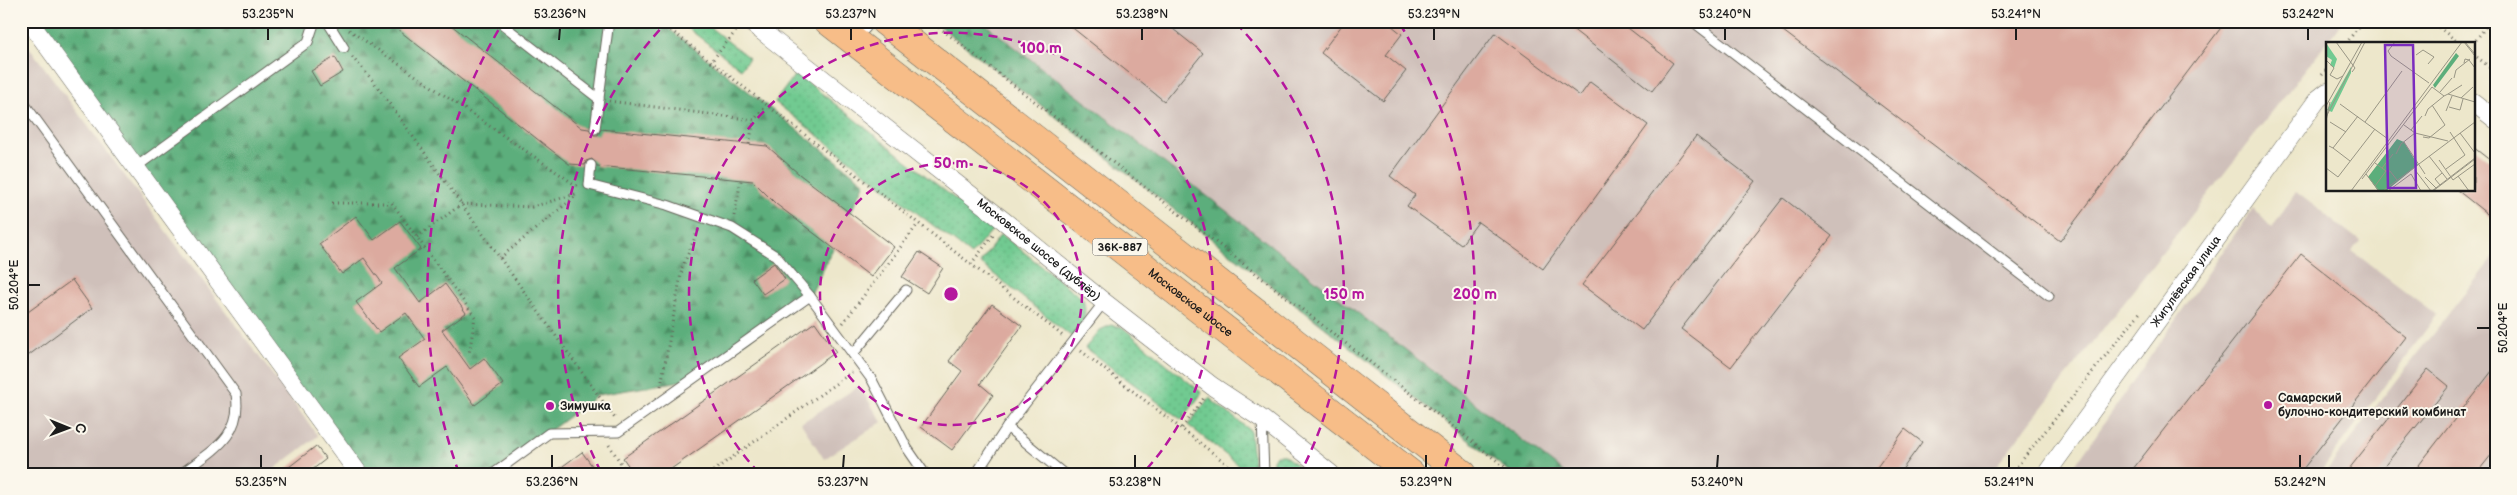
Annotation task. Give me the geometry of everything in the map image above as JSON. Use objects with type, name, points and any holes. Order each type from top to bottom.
[{"type":"main road","name":"Московское шоссе","points":[[828,21],[1411,474]]},
{"type":"main road","name":"Московское шоссе","points":[[868,23],[1434,474]]},
{"type":"main road","name":"Московское шоссе","points":[[868,23],[1463,474]]},
{"type":"street","points":[[29,21],[360,474]]},
{"type":"street","name":"Московское шоссе (дублёр)","points":[[744,25],[1004,221],[1212,386],[1262,419],[1332,474]]},
{"type":"street","name":"Жигулёвская улица","points":[[2046,474],[2318,99],[2326,93]]},
{"type":"street","points":[[2474,103],[2496,120]]},
{"type":"lane","points":[[136,167],[308,42],[315,21]]},
{"type":"lane","points":[[327,21],[344,48]]},
{"type":"lane","points":[[498,21],[599,99]]},
{"type":"lane","points":[[596,129],[609,21]]},
{"type":"lane","points":[[1692,21],[2049,296]]},
{"type":"lane","points":[[21,99],[236,394],[239,411],[230,434],[181,474]]},
{"type":"lane","points":[[591,165],[589,185],[667,205],[732,228],[776,256],[810,296],[872,380],[907,448],[925,474]]},
{"type":"lane","points":[[853,354],[906,290]]},
{"type":"lane","points":[[493,474],[549,433],[618,432],[810,296]]},
{"type":"lane","points":[[976,474],[1008,427],[1104,302]]},
{"type":"lane","points":[[1262,419],[1264,474]]},
{"type":"lane","points":[[1008,427],[1064,474]]},
{"type":"path","points":[[659,21],[710,63],[1240,474]]},
{"type":"path","points":[[786,21],[790,24]]},
{"type":"path","points":[[931,21],[1514,474]]},
{"type":"path","points":[[2347,42],[2362,21]]},
{"type":"path","points":[[2431,21],[2457,42]]},
{"type":"path","points":[[2474,43],[2490,21]]},
{"type":"path","points":[[710,63],[744,25]]},
{"type":"path","points":[[345,27],[583,190],[500,258]]},
{"type":"path","points":[[344,48],[374,82],[623,428]]},
{"type":"path","points":[[2474,55],[2496,72]]},
{"type":"path","points":[[599,99],[754,120]]},
{"type":"path","points":[[749,144],[754,120],[766,106]]},
{"type":"path","points":[[732,228],[741,180]]},
{"type":"path","points":[[417,237],[462,204],[532,207],[579,193]]},
{"type":"path","points":[[332,203],[392,203],[475,317],[469,354]]},
{"type":"path","points":[[658,404],[682,268],[704,218]]},
{"type":"path","points":[[971,264],[1004,221]]},
{"type":"path","points":[[836,332],[918,224]]},
{"type":"path","points":[[709,474],[861,366]]},
{"type":"path","points":[[1182,428],[1212,386]]},
{"type":"path","points":[[600,432],[628,474]]},
{"type":"path","points":[[619,474],[623,466]]},
{"type":"shaded area","points":[[979,21],[2343,21],[1990,474],[1566,474]]},
{"type":"shaded area","points":[[21,36],[318,436],[268,474],[21,474]]},
{"type":"shaded area","name":"Самарский булочно-кондитерский комбинат","points":[[2296,192],[2360,241],[2352,251],[2437,315],[2319,474],[2069,474],[2253,208],[2272,228]]},
{"type":"shaded area","points":[[2496,254],[2496,474],[2324,474],[2397,379]]},
{"type":"shaded area","points":[[859,386],[882,422],[824,459],[801,423]]},
{"type":"green space","points":[[28,21],[659,21],[865,183],[810,296],[693,379],[598,395],[492,474],[359,474]]},
{"type":"green space","points":[[689,21],[702,21],[749,58],[741,69],[685,26]]},
{"type":"green space","points":[[933,21],[981,21],[1566,474],[1512,474]]},
{"type":"green space","points":[[796,73],[993,229],[971,255],[775,102]]},
{"type":"green space","points":[[1001,234],[1083,299],[1084,320],[1072,337],[980,263]]},
{"type":"green space","points":[[1111,325],[1122,327],[1202,393],[1182,420],[1085,348],[1100,330]]},
{"type":"green space","points":[[1209,398],[1250,430],[1254,474],[1250,474],[1188,425]]},
{"type":"green space","points":[[1276,455],[1284,455],[1308,474],[1273,474],[1273,460]]},
{"type":"building","points":[[387,21],[446,21],[582,128],[589,129],[594,135],[598,135],[601,129],[767,146],[799,174],[894,247],[871,277],[776,204],[753,181],[597,166],[592,159],[586,161],[585,165],[569,164]]},
{"type":"building","points":[[1064,21],[1163,21],[1203,53],[1164,101]]},
{"type":"building","points":[[1345,21],[1386,21],[1402,34],[1386,55],[1406,71],[1383,101],[1321,53]]},
{"type":"building","points":[[1562,21],[1619,21],[1673,63],[1652,91]]},
{"type":"building","points":[[1770,21],[2226,21],[2060,241]]},
{"type":"building","points":[[1495,33],[1580,96],[1590,82],[1648,125],[1543,269],[1478,222],[1461,245],[1407,206],[1415,195],[1390,176]]},
{"type":"building","points":[[335,57],[343,72],[320,86],[311,71]]},
{"type":"building","points":[[1696,136],[1755,181],[1642,330],[1582,285]]},
{"type":"building","points":[[2474,148],[2496,165],[2496,221],[2458,191],[2474,191]]},
{"type":"building","points":[[1783,198],[1832,236],[1731,367],[1681,329]]},
{"type":"building","points":[[356,216],[374,240],[400,221],[421,249],[395,268],[420,303],[445,284],[466,313],[442,330],[470,369],[484,358],[503,384],[475,405],[447,367],[419,387],[398,358],[425,339],[406,313],[379,332],[356,302],[382,283],[364,258],[342,274],[319,244]]},
{"type":"building","points":[[919,252],[943,268],[927,293],[902,277]]},
{"type":"building","name":"Самарский булочно-кондитерский комбинат","points":[[2301,254],[2406,337],[2299,474],[2129,474]]},
{"type":"building","points":[[774,263],[785,279],[763,294],[752,279]]},
{"type":"building","points":[[72,280],[92,308],[21,361],[21,317]]},
{"type":"building","points":[[992,304],[1022,326],[980,384],[993,395],[952,450],[921,427],[962,371],[949,361]]},
{"type":"building","points":[[815,322],[836,352],[664,474],[634,474],[623,458]]},
{"type":"building","points":[[2496,366],[2496,449],[2476,474],[2412,474]]},
{"type":"building","points":[[2428,369],[2449,386],[2378,474],[2345,474]]},
{"type":"building","points":[[1905,429],[1922,442],[1899,474],[1872,474]]},
{"type":"building","points":[[316,446],[326,459],[307,474],[280,474]]},
{"type":"building","points":[[582,452],[598,474],[552,474]]},
{"type":"place","name":"Самарский булочно-кондитерский комбинат","points":[[2268,405]]},
{"type":"place","name":"Зимушка","points":[[550,406]]}]
